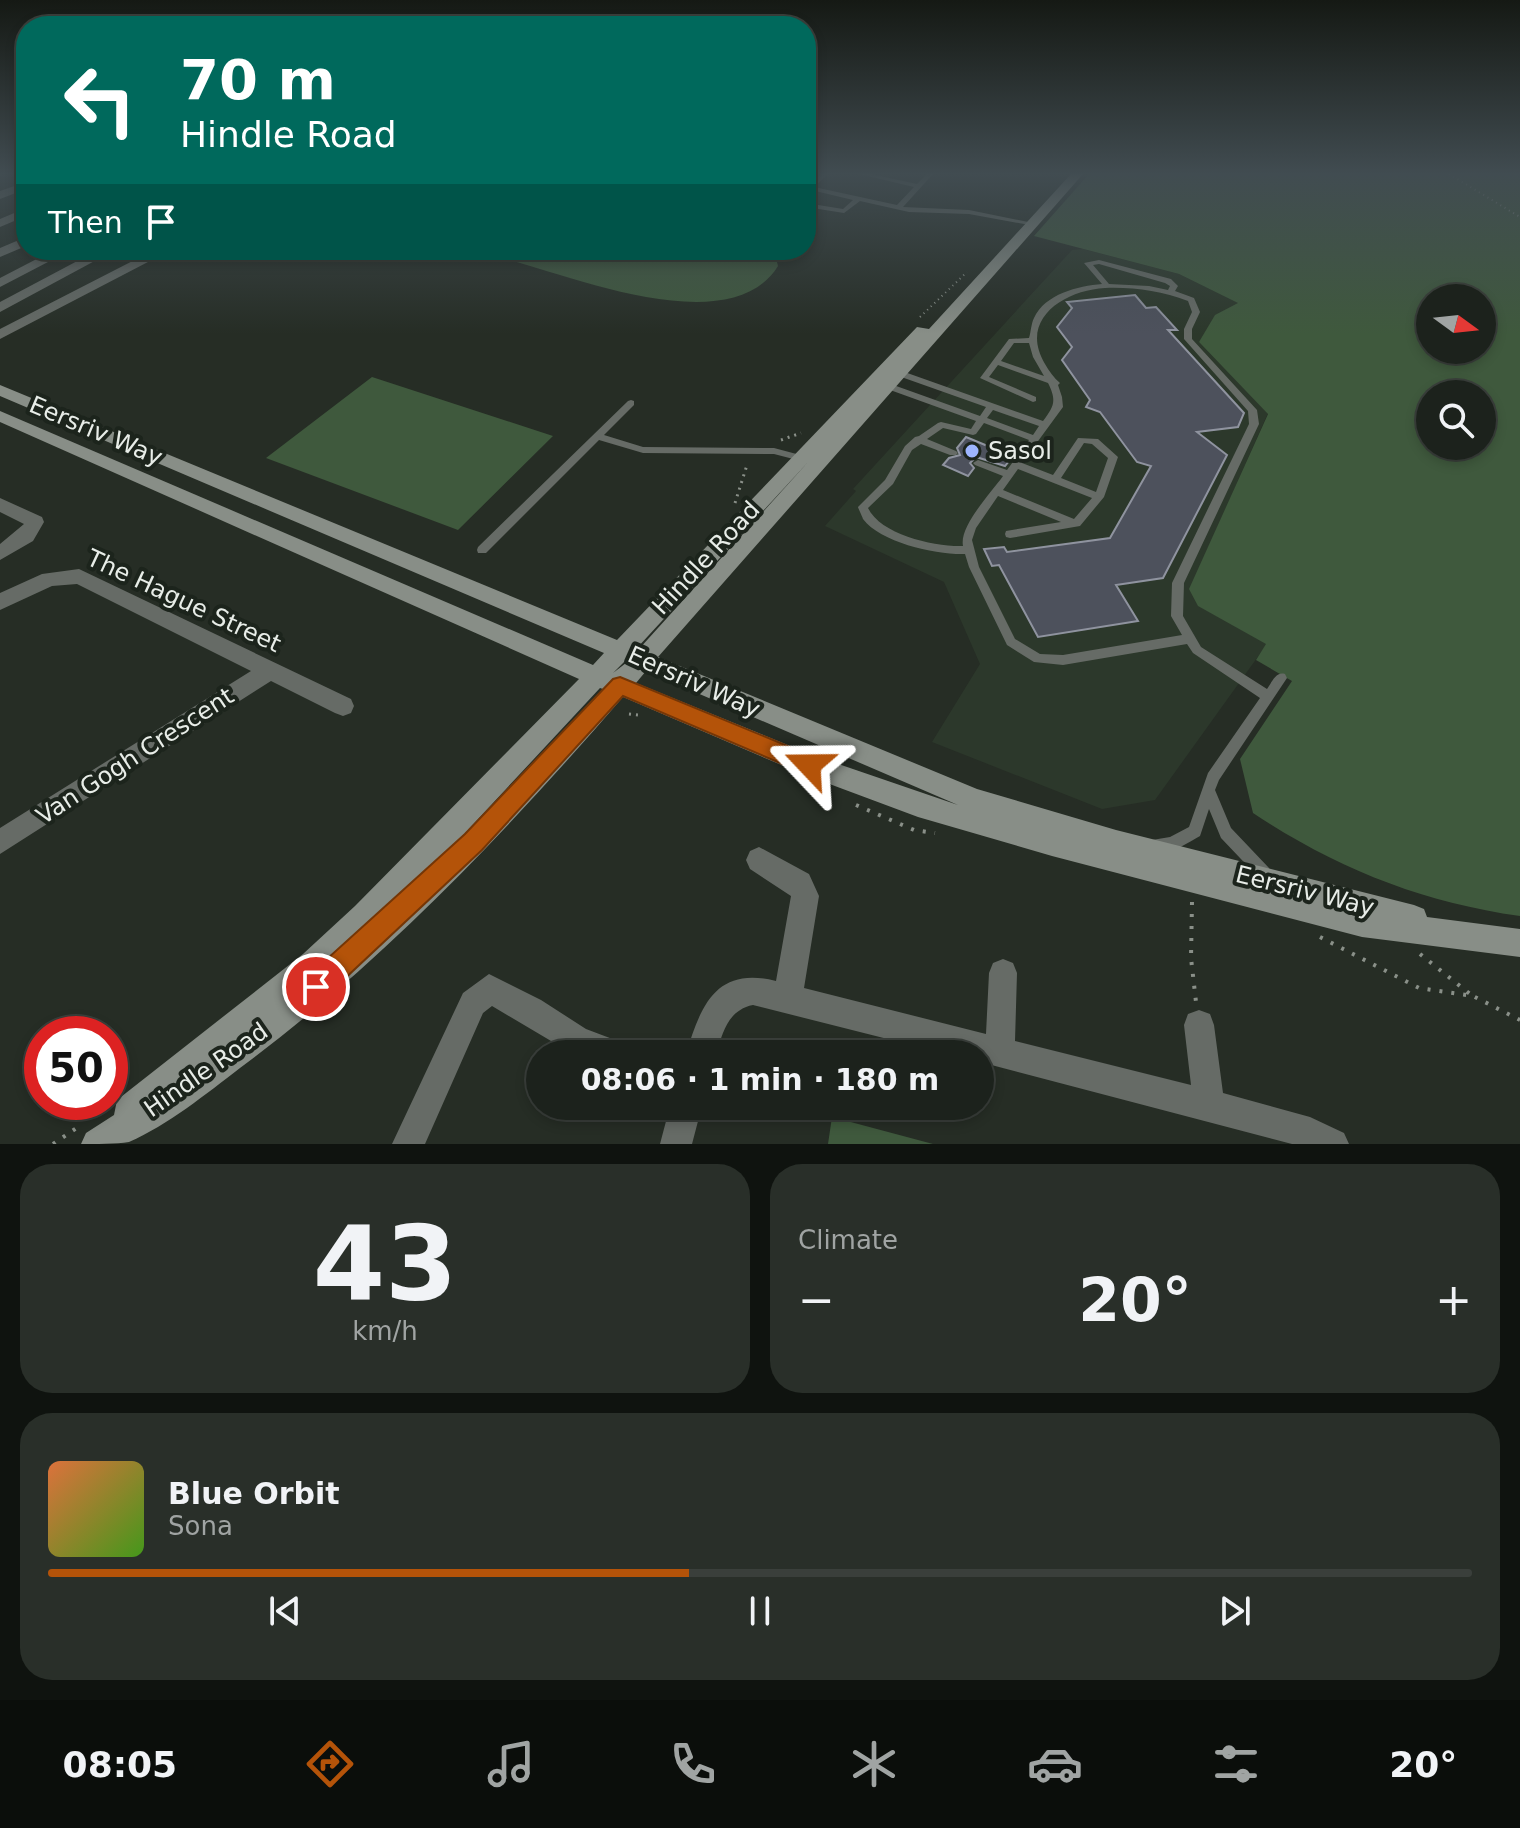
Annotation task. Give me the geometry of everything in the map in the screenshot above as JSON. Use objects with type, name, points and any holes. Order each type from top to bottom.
[{"type":"main road","name":"Hindle Road","points":[[88,1144],[344,935],[477,803],[608,680],[643,659],[887,377],[1026,227]]},
{"type":"main road","name":"Hindle Road","points":[[97,1144],[199,1080],[362,947],[473,842],[608,680],[621,649],[801,458],[887,377]]},
{"type":"main road","name":"Eersriv Way","points":[[0,390],[621,649],[734,702],[975,800],[1452,932]]},
{"type":"main road","name":"Eersriv Way","points":[[0,416],[809,765],[960,818],[1362,923],[1520,943]]},
{"type":"street","points":[[0,283],[46,260]]},
{"type":"street","points":[[0,308],[89,260]]},
{"type":"street","points":[[0,335],[145,260]]},
{"type":"street","points":[[0,261],[27,270]]},
{"type":"street","points":[[0,504],[35,522],[26,536],[0,553]]},
{"type":"street","name":"The Hague Street","points":[[0,602],[49,579],[79,576],[343,706]]},
{"type":"street","name":"Van Gogh Crescent","points":[[0,842],[270,670]]},
{"type":"street","points":[[759,860],[800,883],[805,896],[788,997]]},
{"type":"street","points":[[1000,1051],[1003,973]]},
{"type":"street","points":[[408,1144],[473,1003],[489,989],[531,1010],[576,1040]]},
{"type":"street","points":[[706,1040],[714,1014],[730,995],[753,990],[1209,1105],[1310,1133],[1333,1144]]},
{"type":"street","points":[[1199,1025],[1209,1105]]},
{"type":"street","points":[[676,1144],[682,1120]]},
{"type":"lane","points":[[1108,287],[1088,263],[1099,262],[1168,281],[1174,286],[1170,293]]},
{"type":"lane","points":[[1189,639],[1063,660],[1038,659],[1024,654],[1011,642],[968,550],[971,527],[1058,407],[1056,383],[1038,358],[1032,340],[1038,320],[1065,292],[1136,285],[1184,296],[1196,306],[1188,339],[1255,415],[1178,583],[1177,616],[1189,639],[1206,656],[1268,696]]},
{"type":"lane","points":[[1032,340],[1014,340],[985,380],[1033,399]]},
{"type":"lane","points":[[997,362],[1056,383]]},
{"type":"lane","points":[[887,377],[991,406],[1045,425]]},
{"type":"lane","points":[[887,377],[984,420],[1036,439]]},
{"type":"lane","points":[[482,550],[631,403]]},
{"type":"lane","points":[[968,550],[952,552],[926,548],[865,515],[865,503],[889,482],[908,448],[918,439],[941,425],[973,432],[991,406]]},
{"type":"lane","points":[[598,436],[643,450],[774,451],[801,458]]},
{"type":"lane","points":[[918,439],[953,453]]},
{"type":"lane","points":[[1010,534],[1076,523],[1099,497],[1114,460],[1095,441],[1081,440],[1055,480]]},
{"type":"lane","points":[[978,463],[1010,475]]},
{"type":"lane","points":[[1017,465],[1099,497]]},
{"type":"lane","points":[[997,492],[1076,523]]},
{"type":"lane","points":[[1137,847],[1172,844],[1186,838],[1201,821],[1213,777],[1281,678]]},
{"type":"lane","points":[[1210,792],[1217,817],[1237,849],[1283,885]]},
{"type":"path","points":[[1193,890],[1191,958],[1199,1025]]},
{"type":"path","points":[[1319,935],[1419,988],[1473,996]]},
{"type":"path","points":[[1415,948],[1422,957],[1473,996],[1520,1020]]},
{"type":"shaded area","points":[[1083,249],[1179,274],[1239,303],[1199,342],[1268,413],[1190,589],[1199,606],[1267,644],[1155,800],[1102,809],[932,742],[980,664],[944,582],[825,526],[856,491],[853,489],[1072,250]]},
{"type":"green space","points":[[1042,227],[1520,227],[1520,916],[1448,902],[1380,880],[1316,850],[1253,813],[1240,759],[1292,681],[1256,660],[1266,644],[1198,606],[1189,589],[1268,414],[1199,342],[1215,315],[1238,303],[1179,274],[1034,236]]},
{"type":"green space","points":[[510,260],[776,260],[778,266],[756,288],[726,299],[690,302],[652,298]]},
{"type":"green space","points":[[372,377],[553,436],[458,530],[266,458]]},
{"type":"green space","points":[[832,1120],[843,1120],[933,1144],[828,1144]]},
{"type":"building","points":[[1135,295],[1146,308],[1156,307],[1177,330],[1168,330],[1244,413],[1238,427],[1197,432],[1227,455],[1163,578],[1116,585],[1138,621],[1038,637],[999,565],[992,566],[984,549],[1004,547],[1007,552],[1110,538],[1151,466],[1137,462],[1100,412],[1086,407],[1090,400],[1062,360],[1072,347],[1057,327],[1072,308],[1067,302]]},
{"type":"building","points":[[966,437],[1013,456],[1005,466],[976,457],[970,463],[974,468],[968,476],[943,465],[949,458],[960,455],[957,448]]},
{"type":"place","name":"Sasol","points":[[972,451]]},
{"type":"route","points":[[316,987],[439,876],[620,685],[809,765]]}]
